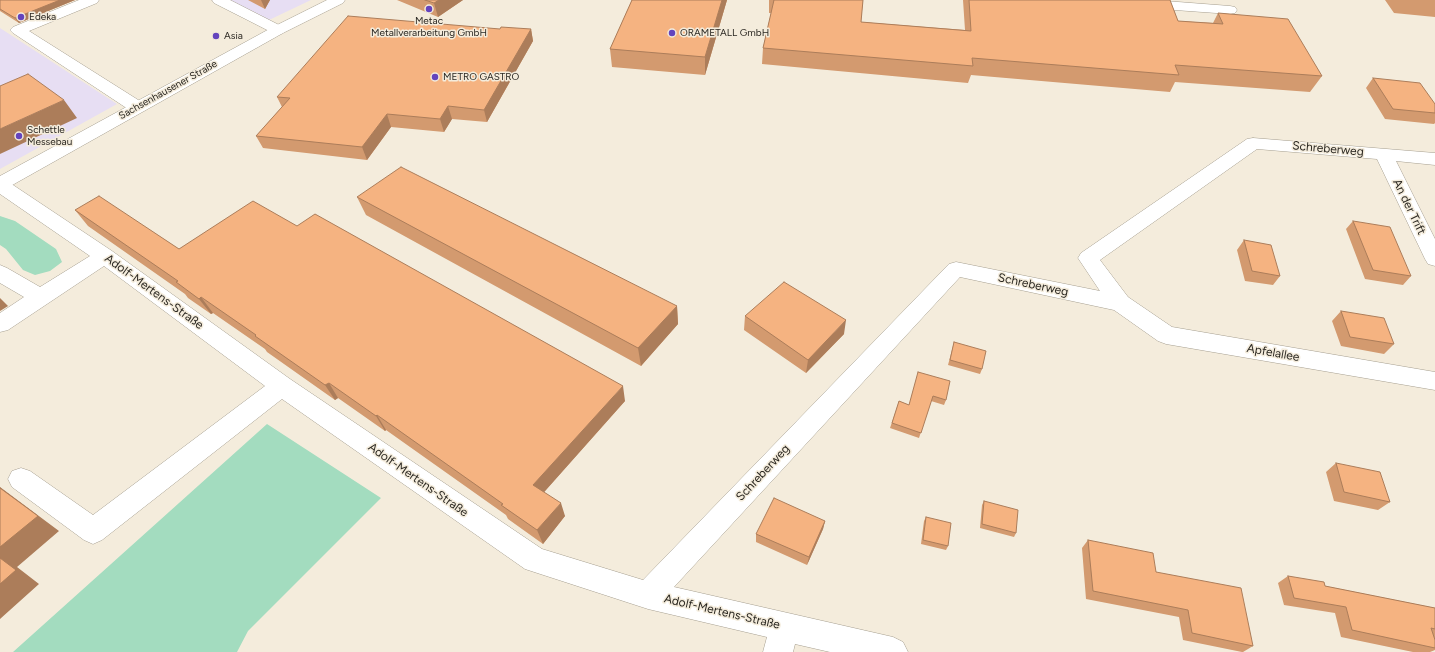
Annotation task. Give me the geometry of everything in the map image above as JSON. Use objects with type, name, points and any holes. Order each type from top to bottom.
[{"type":"street","points":[[92,0],[18,30],[138,107]]},
{"type":"street","points":[[219,0],[278,30]]},
{"type":"street","name":"Sachsenhausener Straße","points":[[0,185],[278,30],[338,0]]},
{"type":"street","points":[[1092,0],[1230,10]]},
{"type":"street","name":"Schreberweg","points":[[1120,304],[1088,258],[1253,143],[1435,159]]},
{"type":"street","name":"An der Trift","points":[[1383,154],[1435,259]]},
{"type":"street","name":"Adolf-Mertens-Straße","points":[[0,185],[105,256],[282,386],[535,560],[648,595],[781,640],[893,652]]},
{"type":"street","points":[[0,324],[105,256]]},
{"type":"street","name":"Schreberweg","points":[[648,595],[956,268],[1120,304]]},
{"type":"street","points":[[0,273],[40,297]]},
{"type":"street","name":"Apfelallee","points":[[1120,304],[1166,335],[1435,381]]},
{"type":"street","points":[[21,479],[93,532],[282,386]]},
{"type":"shaded area","points":[[229,0],[311,0],[269,20]]},
{"type":"shaded area","points":[[0,28],[117,104],[0,169]]},
{"type":"green space","points":[[0,216],[15,221],[56,249],[62,262],[50,271],[35,275],[23,270],[6,249],[0,245]]},
{"type":"green space","points":[[267,424],[381,498],[248,631],[237,652],[13,652]]},
{"type":"building","name":"Edeka","points":[[0,0],[60,0],[15,18],[0,9]]},
{"type":"building","points":[[425,0],[439,0],[434,3]]},
{"type":"building","name":"ORAMETALL GmbH","points":[[632,0],[722,0],[705,57],[610,49]]},
{"type":"building","points":[[774,0],[863,0],[861,22],[971,31],[969,0],[1170,0],[1178,21],[1223,24],[1218,13],[1288,19],[1322,76],[1175,65],[1179,75],[972,58],[973,66],[763,48]]},
{"type":"building","points":[[348,16],[500,29],[501,27],[531,29],[484,110],[448,106],[440,119],[387,114],[362,147],[256,136],[290,98],[277,97]]},
{"type":"building","points":[[28,74],[64,100],[0,129],[0,86]]},
{"type":"building","points":[[1373,78],[1420,83],[1435,104],[1435,113],[1393,109]]},
{"type":"building","points":[[401,167],[677,306],[638,348],[357,197]]},
{"type":"building","points":[[99,196],[179,249],[253,201],[297,226],[315,214],[623,386],[533,485],[561,503],[537,530],[501,505],[503,504],[377,415],[376,416],[329,383],[325,385],[201,297],[199,299],[176,282],[178,281],[75,210]]},
{"type":"building","points":[[1353,221],[1390,227],[1411,276],[1373,270]]},
{"type":"building","points":[[1244,240],[1271,245],[1280,276],[1252,271]]},
{"type":"building","points":[[784,282],[846,320],[808,360],[745,316]]},
{"type":"building","points":[[1341,311],[1384,318],[1394,344],[1350,337]]},
{"type":"building","points":[[954,342],[986,351],[982,369],[950,360]]},
{"type":"building","points":[[918,372],[950,381],[946,400],[933,396],[921,433],[892,423],[899,401],[909,405]]},
{"type":"building","points":[[1336,463],[1380,472],[1390,502],[1344,492]]},
{"type":"building","points":[[0,488],[38,516],[0,547]]},
{"type":"building","points":[[774,498],[825,521],[809,557],[756,534]]},
{"type":"building","points":[[984,501],[1018,510],[1016,533],[982,524]]},
{"type":"building","points":[[926,517],[951,523],[948,546],[923,540]]},
{"type":"building","points":[[1088,540],[1153,553],[1156,572],[1241,588],[1253,646],[1192,633],[1188,610],[1093,591]]},
{"type":"building","points":[[0,558],[16,570],[0,584]]},
{"type":"building","points":[[1288,576],[1324,582],[1325,586],[1435,608],[1435,629],[1431,628],[1435,640],[1435,648],[1352,630],[1346,607],[1294,598]]},
{"type":"place","name":"Metac Metallverarbeitung GmbH","points":[[429,9]]},
{"type":"place","name":"Edeka","points":[[21,17]]},
{"type":"place","name":"ORAMETALL GmbH","points":[[672,33]]},
{"type":"place","name":"Asia","points":[[216,36]]},
{"type":"place","name":"METRO GASTRO","points":[[435,77]]},
{"type":"place","name":"Schettle Messebau","points":[[19,136]]}]
